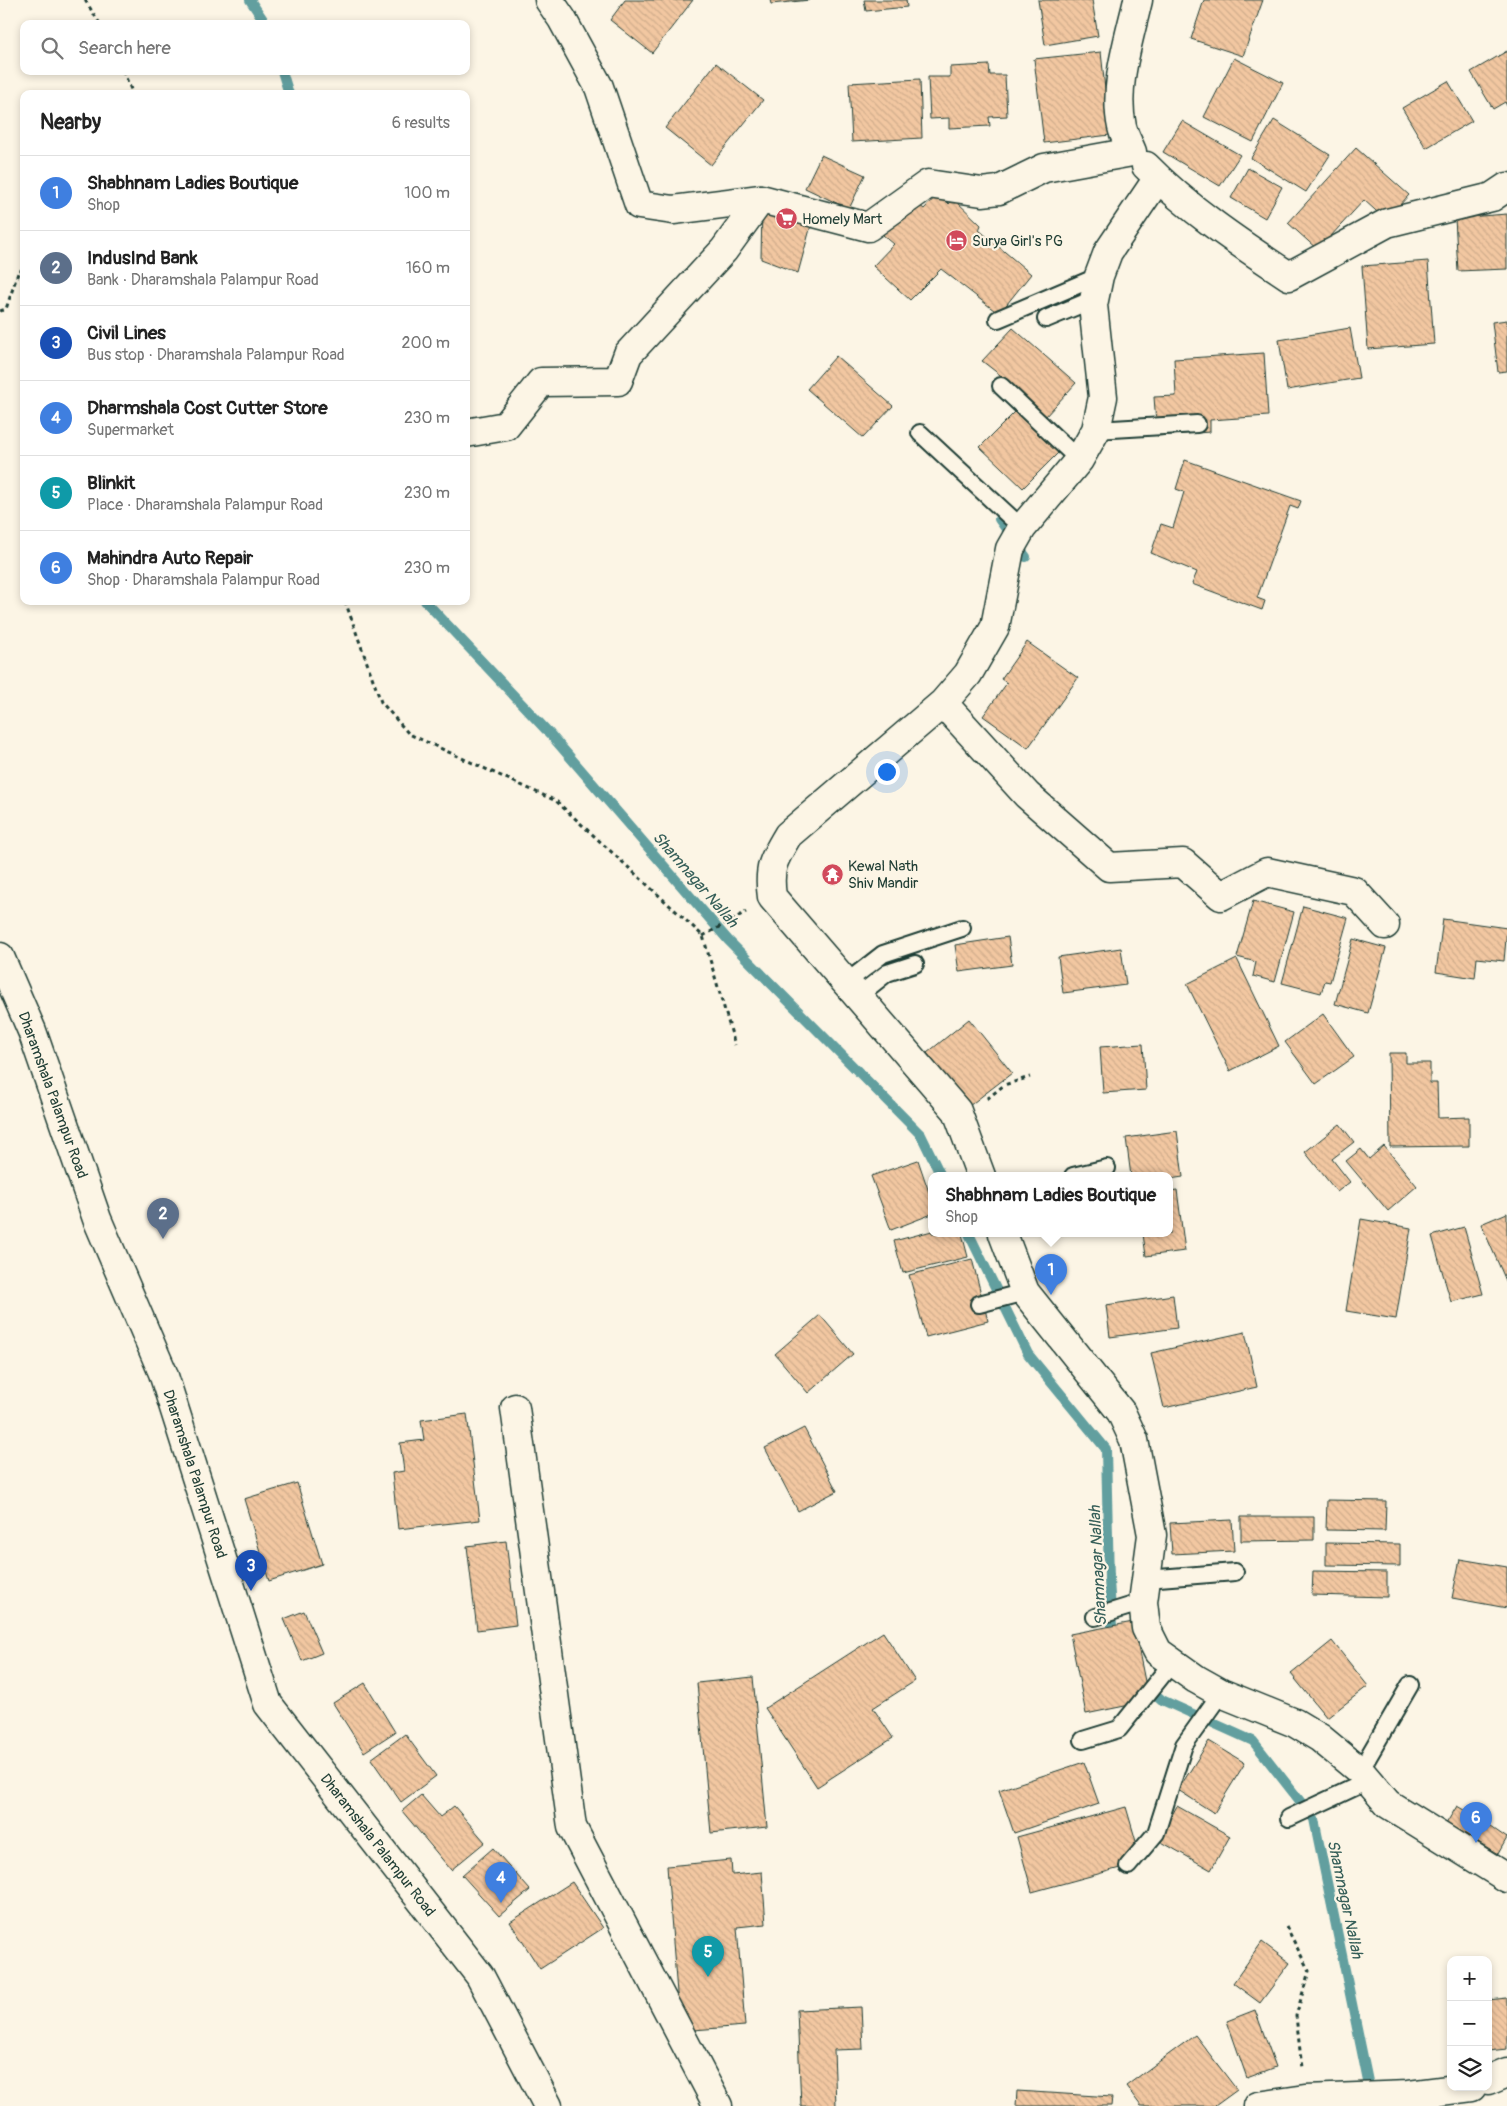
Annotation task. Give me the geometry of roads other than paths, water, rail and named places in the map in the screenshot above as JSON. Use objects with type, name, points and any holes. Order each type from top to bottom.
[{"type":"street","points":[[1138,0],[1123,68],[1120,100],[1122,128],[1132,152],[1158,178],[1232,238],[1289,276],[1386,223],[1492,197],[1507,187]]},
{"type":"street","points":[[562,6],[599,87],[639,205],[672,210],[761,199],[868,228],[928,184],[982,192],[999,190],[1044,168],[1132,152]]},
{"type":"street","points":[[979,1172],[956,1111],[772,897],[769,877],[774,858],[788,835],[943,703],[968,674],[995,627],[1010,549],[1022,528],[1079,460],[1096,430],[1103,397],[1092,305],[1096,287],[1108,252],[1158,178]]},
{"type":"street","points":[[470,432],[506,426],[542,382],[618,381],[628,354],[724,250],[761,199]]},
{"type":"street","points":[[943,703],[1027,795],[1109,867],[1183,863],[1221,896],[1267,872],[1354,891],[1385,926]]},
{"type":"street","name":"Dharamshala Palampur Road","points":[[0,957],[32,1031],[96,1219],[163,1373],[268,1704],[480,1976],[548,2106]]},
{"type":"street","points":[[1004,1237],[1025,1292],[1122,1412],[1134,1440],[1152,1535],[1144,1590],[1146,1628],[1158,1652],[1172,1663],[1221,1693],[1295,1723],[1320,1738],[1364,1776],[1388,1804],[1507,1878]]},
{"type":"street","points":[[515,1408],[572,1827],[718,2106]]},
{"type":"street","points":[[1492,2078],[1507,2072]]},
{"type":"street","points":[[1258,2106],[1306,2099],[1409,2095],[1447,2090]]},
{"type":"lane","points":[[998,320],[1096,287]]},
{"type":"lane","points":[[1046,320],[1096,287]]},
{"type":"lane","points":[[1001,386],[1079,460]]},
{"type":"lane","points":[[1096,430],[1197,424]]},
{"type":"lane","points":[[920,433],[1022,528]]},
{"type":"lane","points":[[853,989],[883,954],[962,928]]},
{"type":"lane","points":[[853,989],[887,973],[915,964]]},
{"type":"lane","points":[[1090,1172],[1106,1168]]},
{"type":"lane","points":[[979,1304],[1025,1292]]},
{"type":"lane","points":[[1094,1617],[1144,1590],[1235,1572]]},
{"type":"lane","points":[[1083,1740],[1120,1729],[1172,1663]]},
{"type":"lane","points":[[1289,1818],[1338,1795],[1364,1776],[1410,1685]]},
{"type":"lane","points":[[1128,1866],[1156,1833],[1184,1745],[1221,1693]]},
{"type":"waterway","name":"Shamnagar Nallah","points":[[250,0],[263,20]]},
{"type":"waterway","name":"Shamnagar Nallah","points":[[283,75],[288,90]]},
{"type":"waterway","points":[[999,519],[1026,557]]},
{"type":"waterway","name":"Shamnagar Nallah","points":[[429,605],[550,734],[728,940],[921,1135],[939,1172]]},
{"type":"waterway","name":"Shamnagar Nallah","points":[[970,1237],[1028,1354],[1106,1449],[1109,1580],[1112,1626],[1117,1638]]},
{"type":"waterway","name":"Shamnagar Nallah","points":[[1146,1686],[1162,1700],[1253,1741],[1314,1819],[1371,2096]]},
{"type":"place","name":"Homely Mart","points":[[786,219]]},
{"type":"place","name":"Surya Girl's PG","points":[[956,241]]},
{"type":"place","name":"Kewal Nath Shiv Mandir","points":[[832,875]]},
{"type":"place","name":"IndusInd Bank","points":[[163,1239]]},
{"type":"place","name":"Shabhnam Ladies Boutique","points":[[1051,1295]]},
{"type":"place","name":"Civil Lines","points":[[251,1591]]},
{"type":"place","name":"Mahindra Auto Repair","points":[[1476,1843]]},
{"type":"place","name":"Dharmshala Cost Cutter Store","points":[[501,1903]]},
{"type":"place","name":"Blinkit","points":[[708,1977]]}]
